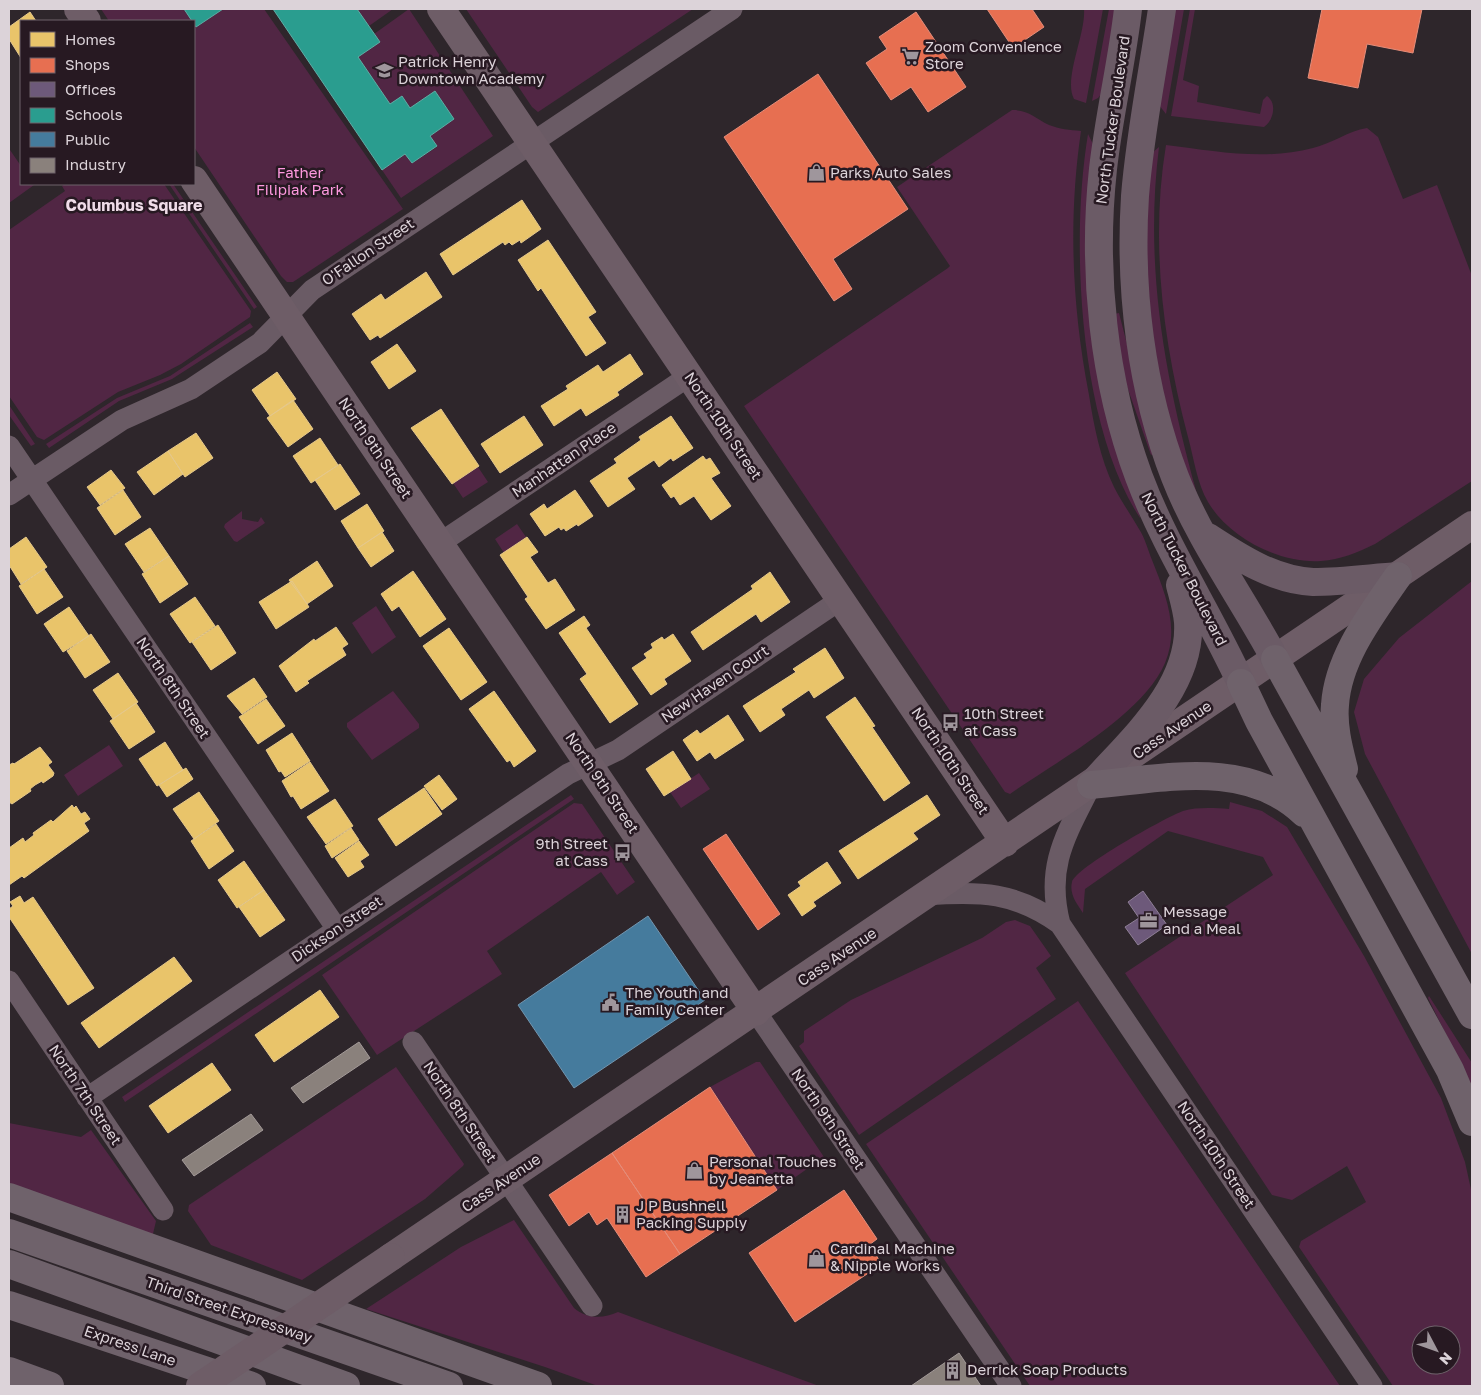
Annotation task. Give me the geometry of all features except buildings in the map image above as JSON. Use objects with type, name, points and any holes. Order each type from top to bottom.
[{"type":"highway","points":[[1352,800],[1336,726],[1335,706],[1338,688],[1352,649],[1367,621],[1398,576]]},
{"type":"highway","points":[[1275,660],[1472,1015]]},
{"type":"highway","points":[[1241,683],[1314,824],[1450,1070],[1472,1122]]},
{"type":"highway","points":[[1091,785],[1194,776],[1230,777],[1263,785],[1279,793],[1292,802],[1314,824]]},
{"type":"highway","points":[[9,1197],[538,1386]]},
{"type":"highway","name":"Third Street Expressway","points":[[9,1233],[449,1386]]},
{"type":"highway","points":[[9,1264],[346,1386]]},
{"type":"highway","name":"Express Lane","points":[[9,1305],[252,1386]]},
{"type":"highway","points":[[9,1371],[50,1386]]},
{"type":"main road","name":"North Tucker Boulevard","points":[[1128,9],[1103,168],[1099,248],[1103,319],[1114,391],[1124,432],[1139,476],[1170,547],[1241,683]]},
{"type":"main road","points":[[1162,9],[1136,195],[1134,256],[1137,311],[1145,371],[1163,441],[1176,478],[1204,535],[1275,660]]},
{"type":"main road","points":[[1204,535],[1247,562],[1289,578],[1313,582],[1398,576]]},
{"type":"main road","points":[[1091,785],[1145,724],[1163,700],[1181,667],[1185,654],[1188,622],[1170,547]]},
{"type":"street","points":[[78,9],[86,20]]},
{"type":"street","name":"North 10th Street","points":[[441,9],[1005,843]]},
{"type":"street","name":"O'Fallon Street","points":[[9,495],[122,420],[192,389],[260,343],[312,290],[732,9]]},
{"type":"street","name":"North 9th Street","points":[[195,181],[1011,1386]]},
{"type":"street","name":"Manhattan Place","points":[[440,543],[689,376]]},
{"type":"street","name":"North 8th Street","points":[[9,446],[337,929]]},
{"type":"street","name":"Cass Avenue","points":[[200,1386],[756,1012],[1472,526]]},
{"type":"street","name":"New Haven Court","points":[[589,765],[618,750],[840,600]]},
{"type":"street","name":"Dickson Street","points":[[87,1098],[568,774],[589,765]]},
{"type":"street","name":"North 10th Street","points":[[1060,924],[1054,894],[1057,862],[1066,834],[1091,785]]},
{"type":"street","name":"North 10th Street","points":[[927,895],[961,892],[994,893],[1035,907],[1060,924],[1372,1386]]},
{"type":"street","name":"North 7th Street","points":[[9,981],[162,1210]]},
{"type":"street","name":"North 8th Street","points":[[413,1042],[592,1306]]},
{"type":"green space","points":[[101,9],[184,9],[191,20],[108,20]]},
{"type":"green space","name":"Father Filipiak Park","points":[[223,9],[264,9],[403,209],[293,282],[287,282],[281,276],[195,148],[195,25],[196,27]]},
{"type":"green space","points":[[357,9],[393,9],[369,26]]},
{"type":"green space","points":[[409,9],[493,136],[401,198],[382,170],[405,154],[412,163],[437,147],[430,136],[454,119],[435,91],[410,108],[390,104],[358,57],[380,42],[374,34]]},
{"type":"green space","points":[[466,9],[693,9],[538,112],[532,107]]},
{"type":"green space","points":[[1084,9],[1103,9],[1086,103],[1074,99],[1071,90],[1073,68],[1084,19]]},
{"type":"green space","points":[[1109,9],[1118,9],[1103,92],[1092,101]]},
{"type":"green space","points":[[1174,9],[1184,9],[1166,114],[1159,105]]},
{"type":"green space","points":[[1190,9],[1195,9],[1183,80],[1199,86],[1197,102],[1260,114],[1263,100],[1267,96],[1272,103],[1273,112],[1270,120],[1264,127],[1171,116]]},
{"type":"green space","points":[[1012,110],[1027,113],[1049,125],[1081,131],[1074,197],[1074,263],[1079,329],[1091,407],[1098,442],[1109,476],[1143,536],[1162,585],[1169,611],[1171,637],[1165,663],[1154,682],[1138,701],[1118,719],[1074,752],[1010,794],[1005,792],[744,406],[950,266],[897,187]]},
{"type":"green space","points":[[1367,128],[1378,137],[1403,199],[1437,185],[1472,276],[1472,481],[1375,544],[1335,559],[1305,561],[1273,553],[1242,537],[1217,515],[1201,487],[1179,401],[1166,328],[1162,292],[1159,218],[1166,145],[1240,154],[1276,154],[1320,146]]},
{"type":"green space","points":[[1088,134],[1093,144],[1140,518],[1120,479],[1104,434],[1092,384],[1084,332],[1080,278],[1080,226]]},
{"type":"green space","points":[[1159,147],[1154,236],[1160,322],[1175,407],[1197,494],[1180,461],[1153,351],[1144,226],[1152,153]]},
{"type":"green space","points":[[10,150],[20,165],[20,185],[34,185],[9,203]]},
{"type":"green space","points":[[165,185],[251,311],[250,317],[181,364],[160,375],[118,392],[44,440],[37,437],[9,396],[9,230],[65,191],[62,186]]},
{"type":"green space","points":[[170,185],[174,185],[257,307],[254,309]]},
{"type":"green space","points":[[1119,313],[1155,453],[1151,455],[1123,375],[1114,314]]},
{"type":"green space","points":[[250,323],[253,327],[172,379],[119,401],[49,448],[46,444],[117,398],[170,376]]},
{"type":"green space","points":[[9,405],[35,444],[31,446],[9,415]]},
{"type":"green space","points":[[478,467],[488,482],[463,498],[453,483]]},
{"type":"green space","points":[[242,511],[242,519],[258,522],[261,517],[265,523],[237,542],[234,541],[224,527],[225,524]]},
{"type":"green space","points":[[517,524],[526,537],[504,553],[495,539]]},
{"type":"green space","points":[[1472,581],[1472,954],[1365,754],[1354,712],[1364,679],[1399,638]]},
{"type":"green space","points":[[376,606],[396,637],[372,654],[352,623]]},
{"type":"green space","points":[[393,691],[419,724],[419,728],[372,760],[347,727],[347,723]]},
{"type":"green space","points":[[109,745],[123,766],[78,796],[64,775]]},
{"type":"green space","points":[[699,773],[710,789],[681,808],[670,792]]},
{"type":"green space","points":[[571,795],[574,799],[125,1102],[122,1097]]},
{"type":"green space","points":[[1230,802],[1262,811],[1287,827],[1364,956],[1441,1098],[1465,1162],[1472,1194],[1472,1386],[1393,1386],[1299,1247],[1301,1241],[1366,1202],[1347,1166],[1292,1200],[1272,1195],[1125,973],[1273,875],[1263,857],[1168,831],[1085,889],[1083,913],[1074,899],[1072,882],[1077,875],[1104,855],[1141,832],[1183,811],[1212,808],[1229,809]]},
{"type":"green space","points":[[574,803],[582,804],[635,882],[617,895],[601,872],[487,951],[502,974],[377,1055],[322,975]]},
{"type":"green space","points":[[1015,920],[1030,926],[1051,956],[1036,968],[1056,999],[859,1135],[799,1046],[804,1042],[804,1031],[851,1000],[982,938],[1006,922]]},
{"type":"green space","points":[[1429,996],[1472,1063],[1472,1087],[1428,998]]},
{"type":"green space","points":[[1078,1001],[1340,1386],[1030,1386],[866,1144]]},
{"type":"green space","points":[[756,1062],[760,1062],[824,1157],[777,1190],[710,1087]]},
{"type":"green space","points":[[396,1067],[464,1164],[463,1166],[425,1199],[302,1280],[211,1245],[188,1211],[189,1205]]},
{"type":"green space","points":[[9,1123],[81,1137],[91,1130],[156,1221],[152,1238],[9,1185]]},
{"type":"green space","points":[[514,1220],[574,1308],[579,1312],[601,1317],[618,1312],[819,1386],[598,1386],[366,1309],[461,1247]]},
{"type":"place","name":"Zoom Convenience Store","points":[[911,56]]},
{"type":"place","name":"Patrick Henry Downtown Academy","points":[[384,71]]},
{"type":"place","name":"Parks Auto Sales","points":[[816,173]]},
{"type":"place","name":"10th Street at Cass","points":[[950,723]]},
{"type":"place","name":"9th Street at Cass","points":[[622,853]]},
{"type":"place","name":"Message and a Meal","points":[[1149,921]]},
{"type":"place","name":"The Youth and Family Center","points":[[611,1002]]},
{"type":"place","name":"Personal Touches by Jeanetta","points":[[695,1171]]},
{"type":"place","name":"J P Bushnell Packing Supply","points":[[622,1215]]},
{"type":"place","name":"Cardinal Machine & Nipple Works","points":[[816,1258]]},
{"type":"place","name":"Derrick Soap Products","points":[[953,1370]]},
{"type":"district","name":"Columbus Square","points":[[134,205]]}]
